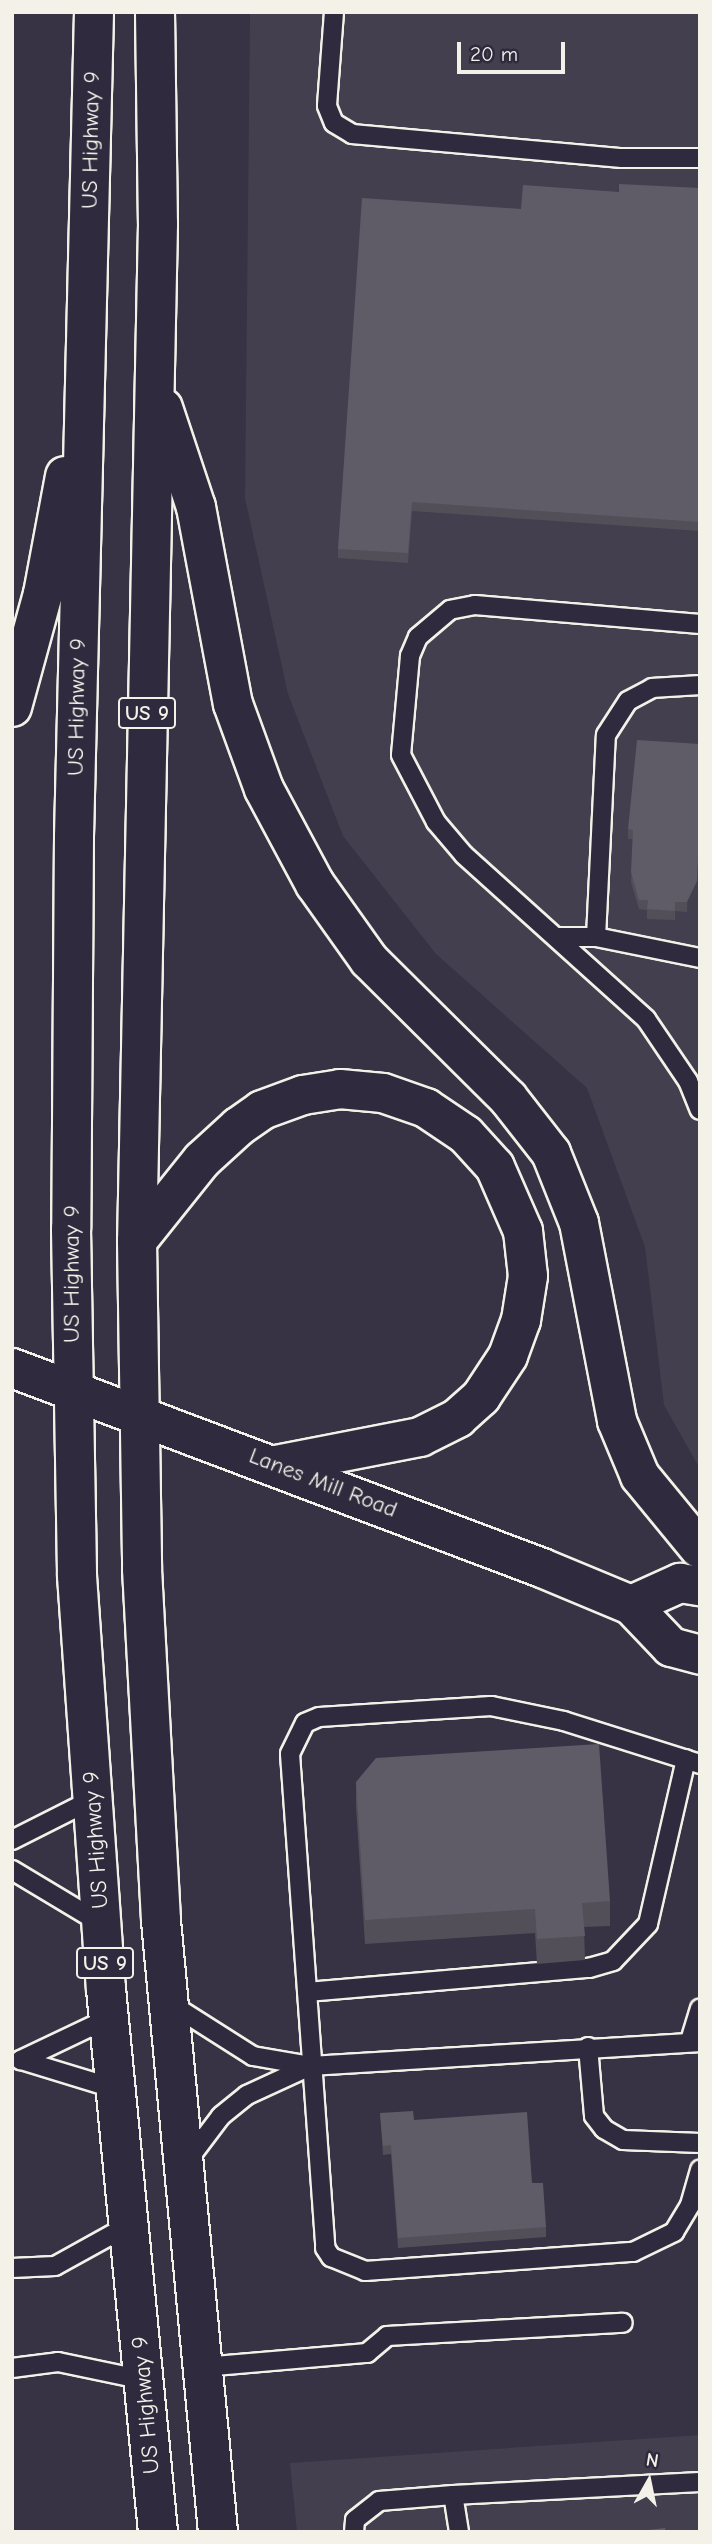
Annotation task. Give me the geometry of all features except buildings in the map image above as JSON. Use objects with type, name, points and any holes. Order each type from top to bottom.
[{"type":"main road","name":"US Highway 9","points":[[94,12],[74,837],[73,1393],[78,1576],[102,1925],[158,2532]]},
{"type":"main road","name":"US 9","points":[[155,12],[159,224],[137,1241],[139,1414],[146,1649],[168,2002],[218,2532]]},
{"type":"main road","points":[[154,379],[195,507],[233,704],[264,789],[316,884],[369,960],[508,1098],[551,1153],[579,1223],[617,1421],[639,1476],[700,1549]]},
{"type":"main road","points":[[12,707],[43,594],[85,385]]},
{"type":"main road","points":[[137,1241],[202,1160],[238,1127],[262,1111],[303,1095],[340,1089],[383,1093],[426,1108],[466,1135],[495,1167],[523,1231],[528,1276],[521,1320],[508,1356],[481,1397],[458,1418],[420,1437],[276,1465]]},
{"type":"main road","name":"Lanes Mill Road","points":[[12,1368],[73,1393],[139,1414],[276,1465],[631,1605],[671,1647],[700,1655]]},
{"type":"main road","points":[[631,1605],[680,1583],[700,1586]]},
{"type":"lane","points":[[334,12],[327,106],[334,123],[352,134],[622,158],[700,158]]},
{"type":"lane","points":[[700,624],[475,605],[450,610],[418,637],[410,656],[401,755],[406,772],[436,822],[464,855],[646,1019],[688,1081],[700,1110]]},
{"type":"lane","points":[[596,937],[606,735],[628,701],[652,688],[700,685]]},
{"type":"lane","points":[[557,936],[596,937],[700,958]]},
{"type":"lane","points":[[306,1992],[589,1968],[612,1961],[648,1924],[693,1762],[514,1707],[319,1717],[304,1723],[290,1754],[306,1992],[311,2066],[325,2248],[331,2257],[365,2271],[633,2252],[674,2232],[690,2205],[700,2169]]},
{"type":"lane","points":[[12,1840],[93,1799]]},
{"type":"lane","points":[[12,1870],[102,1925]]},
{"type":"lane","points":[[168,2002],[253,2056],[311,2066],[695,2042],[700,2008]]},
{"type":"lane","points":[[17,2060],[109,2018]]},
{"type":"lane","points":[[588,2047],[594,2116],[604,2129],[623,2140],[700,2143]]},
{"type":"lane","points":[[17,2060],[116,2089]]},
{"type":"lane","points":[[183,2166],[230,2109],[278,2078],[311,2066]]},
{"type":"lane","points":[[12,2268],[55,2266],[129,2225]]},
{"type":"lane","points":[[203,2367],[367,2353],[387,2336],[622,2323]]},
{"type":"lane","points":[[12,2368],[58,2362],[144,2380]]},
{"type":"lane","points":[[354,2532],[355,2520],[379,2501],[700,2482]]},
{"type":"lane","points":[[453,2495],[459,2532]]},
{"type":"shaded area","points":[[250,12],[700,12],[700,1469],[664,1405],[645,1247],[587,1088],[436,954],[343,836],[288,694],[245,498]]},
{"type":"shaded area","points":[[700,2435],[700,2532],[297,2532],[290,2463]]}]
